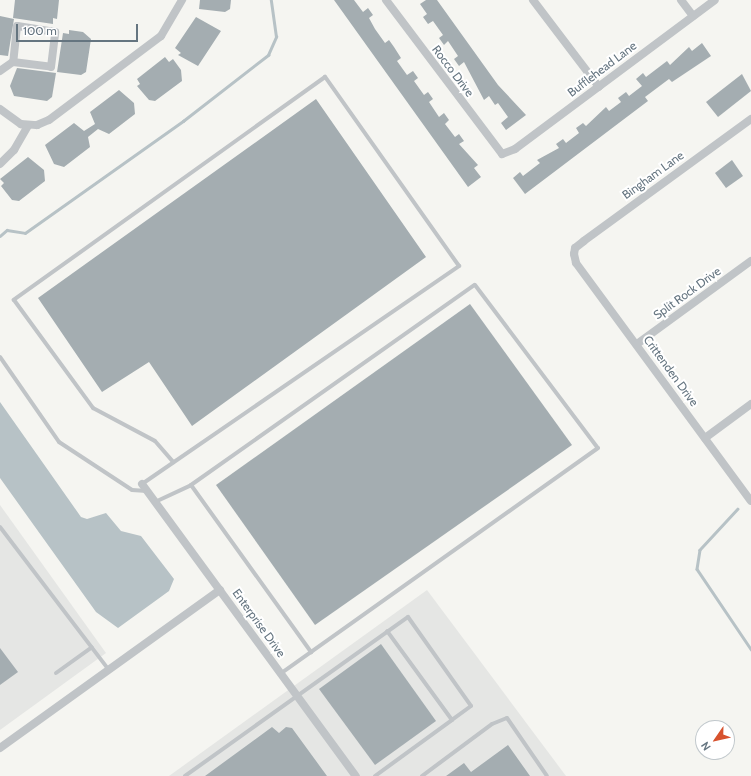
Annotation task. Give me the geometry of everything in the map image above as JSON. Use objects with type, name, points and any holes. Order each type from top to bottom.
[{"type":"street","points":[[0,109],[15,122],[28,126],[55,116],[131,60],[166,30],[182,0]]},
{"type":"street","name":"Rocco Drive","points":[[386,0],[502,154]]},
{"type":"street","points":[[533,0],[599,86]]},
{"type":"street","points":[[681,0],[693,16]]},
{"type":"street","name":"Bufflehead Lane","points":[[502,154],[515,149],[715,0]]},
{"type":"street","points":[[0,71],[13,62],[51,67],[55,32],[18,26],[13,62]]},
{"type":"street","name":"Bingham Lane","points":[[574,254],[584,241],[751,119]]},
{"type":"street","points":[[0,164],[14,150],[28,126]]},
{"type":"street","name":"Crittenden Drive","points":[[574,254],[576,263],[751,501]]},
{"type":"street","name":"Split Rock Drive","points":[[637,344],[751,261]]},
{"type":"street","points":[[705,438],[751,404]]},
{"type":"street","name":"Enterprise Drive","points":[[142,484],[298,699],[356,776]]},
{"type":"street","points":[[0,748],[220,590]]},
{"type":"lane","points":[[142,484],[459,266],[325,77],[14,300],[94,408],[156,441],[173,462]]},
{"type":"lane","points":[[155,502],[191,485],[475,285],[598,448],[281,674]]},
{"type":"lane","points":[[0,357],[59,442],[132,490],[148,491]]},
{"type":"lane","points":[[191,485],[311,652]]},
{"type":"lane","points":[[0,527],[108,669]]},
{"type":"lane","points":[[185,776],[192,774],[298,699],[387,631],[408,617],[471,706],[375,776]]},
{"type":"lane","points":[[387,631],[452,720]]},
{"type":"lane","points":[[56,673],[92,647]]},
{"type":"lane","points":[[422,776],[492,724],[507,718],[547,776]]},
{"type":"shaded area","points":[[0,402],[81,517],[87,519],[106,513],[121,531],[141,536],[174,579],[169,591],[118,628],[96,612],[0,478]]},
{"type":"shaded area","points":[[0,505],[106,653],[0,730]]},
{"type":"shaded area","points":[[427,590],[566,776],[169,776]]},
{"type":"building","points":[[15,0],[59,0],[57,19],[53,18],[53,24],[13,18]]},
{"type":"building","points":[[200,0],[231,0],[230,9],[225,12],[199,9]]},
{"type":"building","points":[[334,0],[354,0],[363,12],[368,8],[373,15],[369,18],[375,29],[385,43],[389,40],[394,47],[401,58],[397,61],[407,75],[413,71],[418,78],[414,81],[424,95],[428,92],[433,99],[429,102],[439,117],[444,113],[449,120],[445,124],[455,137],[459,134],[464,141],[459,144],[478,165],[474,168],[481,177],[468,187]]},
{"type":"building","points":[[426,0],[437,0],[498,85],[526,115],[506,130],[501,123],[508,117],[498,103],[495,105],[489,96],[484,100],[464,62],[459,66],[454,59],[458,56],[448,41],[444,45],[439,38],[443,35],[433,21],[428,24],[423,17],[427,14],[420,4]]},
{"type":"building","points":[[0,16],[14,19],[8,56],[0,55]]},
{"type":"building","points":[[196,17],[221,31],[198,66],[178,55],[181,53],[175,48]]},
{"type":"building","points":[[69,30],[83,32],[91,39],[86,72],[81,75],[57,72],[63,33],[69,34]]},
{"type":"building","points":[[702,43],[711,56],[672,82],[669,79],[645,97],[648,101],[525,194],[513,178],[520,172],[523,176],[540,163],[537,160],[559,148],[556,144],[563,139],[566,143],[579,133],[576,128],[583,123],[586,126],[606,107],[609,111],[621,102],[618,98],[626,92],[629,96],[642,86],[636,79],[643,73],[646,77],[667,61],[670,65],[689,47],[692,51]]},
{"type":"building","points":[[165,57],[169,62],[173,59],[181,70],[182,81],[155,101],[149,100],[137,86],[140,84],[137,79]]},
{"type":"building","points":[[17,68],[56,73],[52,97],[47,101],[14,96],[10,86]]},
{"type":"building","points":[[742,74],[751,91],[718,117],[706,102]]},
{"type":"building","points":[[119,90],[134,103],[135,114],[109,134],[98,129],[88,137],[90,147],[64,167],[54,164],[45,145],[74,123],[84,131],[95,124],[90,112]]},
{"type":"building","points":[[316,99],[426,257],[192,426],[149,362],[102,392],[38,298]]},
{"type":"building","points":[[28,157],[44,170],[45,181],[19,201],[12,200],[1,186],[4,183],[0,179]]},
{"type":"building","points":[[732,160],[743,176],[726,188],[715,173]]},
{"type":"building","points":[[470,304],[572,445],[315,625],[216,485]]},
{"type":"building","points":[[381,644],[436,721],[375,765],[319,689]]},
{"type":"building","points":[[0,648],[18,672],[0,685]]},
{"type":"building","points":[[272,727],[279,733],[286,727],[292,728],[327,776],[205,776]]},
{"type":"building","points":[[508,745],[530,776],[446,776],[464,763],[471,772]]},
{"type":"waterway","points":[[0,236],[7,230],[25,233],[183,121],[268,55],[276,37],[271,0]]},
{"type":"waterway","points":[[738,509],[700,550],[697,569],[751,649]]}]
